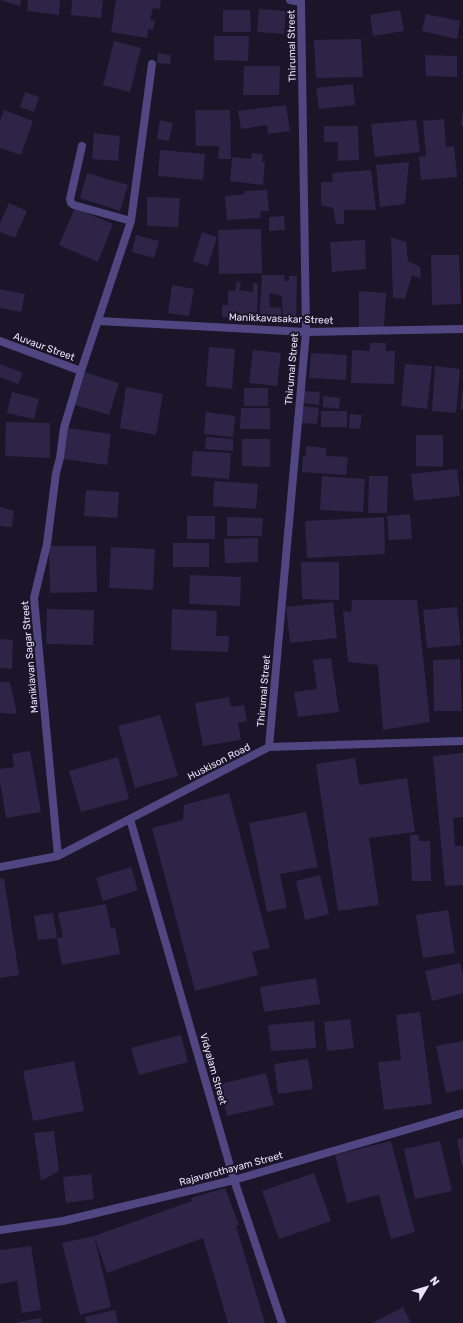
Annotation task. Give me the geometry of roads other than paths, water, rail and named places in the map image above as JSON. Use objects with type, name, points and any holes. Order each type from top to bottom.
[{"type":"street","name":"Thirumal Street","points":[[269,747],[306,332],[301,2],[290,0]]},
{"type":"street","name":"Maniklavan Sagar Street","points":[[58,856],[34,598],[47,544],[56,473],[60,458],[64,428],[81,371],[131,221],[152,64]]},
{"type":"street","points":[[82,146],[70,199],[71,203],[131,221]]},
{"type":"street","name":"Manikkavasakar Street","points":[[99,320],[306,332],[463,329]]},
{"type":"street","name":"Auvaur Street","points":[[0,342],[81,371]]},
{"type":"street","name":"Huskison Road","points":[[0,867],[58,856],[269,747],[463,741]]},
{"type":"street","name":"Vidyalam Street","points":[[130,819],[234,1180],[282,1323]]},
{"type":"street","name":"Rajavarothayam Street","points":[[0,1230],[63,1221],[234,1180],[463,1113]]}]
